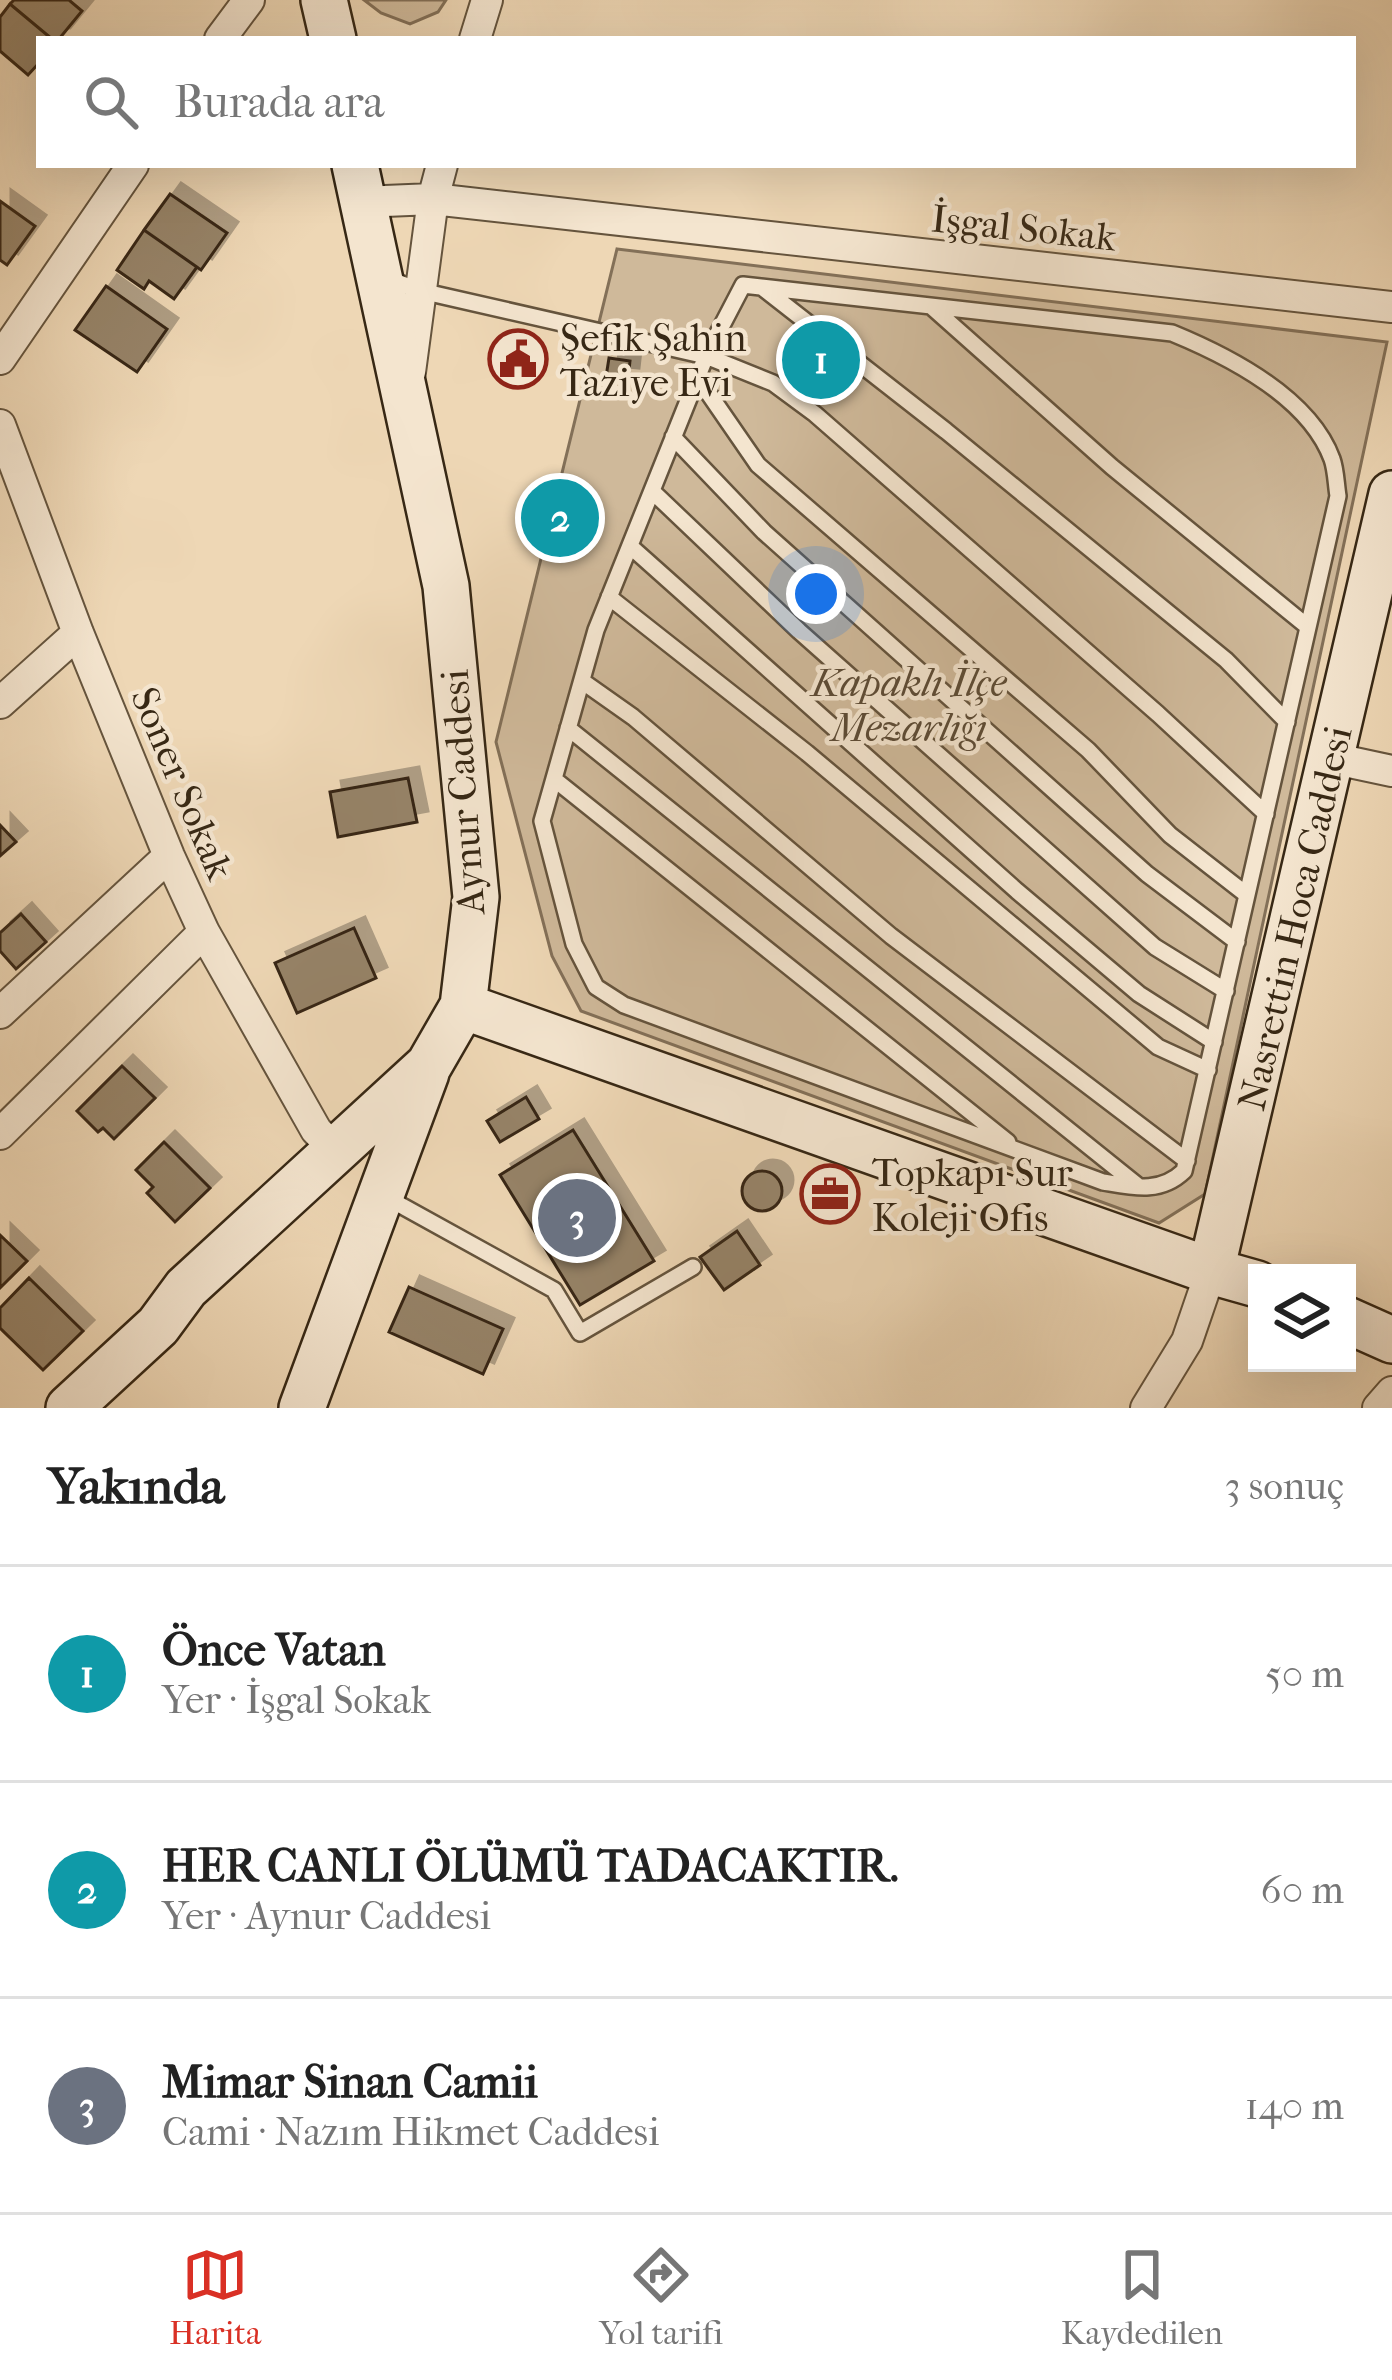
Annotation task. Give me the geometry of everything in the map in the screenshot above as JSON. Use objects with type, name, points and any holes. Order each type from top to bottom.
[{"type":"street","points":[[222,36],[249,0]]},
{"type":"street","points":[[324,0],[333,36]]},
{"type":"street","points":[[0,359],[132,168]]},
{"type":"street","points":[[406,405],[441,168]]},
{"type":"street","name":"İşgal Sokak","points":[[358,183],[433,199],[1392,307]]},
{"type":"street","name":"Aynur Caddesi","points":[[68,1408],[158,1326],[186,1288],[429,1065],[463,1006],[476,897],[446,586],[358,183]]},
{"type":"street","name":"Soner Sokak","points":[[0,425],[78,633],[204,932],[316,1130],[335,1151]]},
{"type":"street","name":"Nasrettin Hoca Caddesi","points":[[1211,1271],[1392,494]]},
{"type":"street","points":[[0,703],[78,633]]},
{"type":"street","points":[[1331,758],[1392,771]]},
{"type":"street","points":[[0,1013],[170,856]]},
{"type":"street","points":[[0,1134],[204,932]]},
{"type":"street","points":[[463,1006],[1248,1281]]},
{"type":"street","points":[[302,1408],[429,1065]]},
{"type":"street","points":[[1146,1408],[1187,1342],[1211,1271]]},
{"type":"street","points":[[1356,1324],[1392,1340]]},
{"type":"street","points":[[1378,1408],[1392,1392]]},
{"type":"lane","points":[[377,275],[421,291],[706,356],[773,383],[814,414],[1266,814]]},
{"type":"lane","points":[[742,285],[761,287],[1172,333],[1217,352],[1274,388],[1312,427],[1331,458],[1338,496],[1187,1161],[1172,1183],[1142,1189],[1103,1182],[624,1005],[596,987],[574,944],[542,821],[568,728],[609,597],[706,356],[742,285]]},
{"type":"lane","points":[[761,287],[946,430],[1226,660],[1287,722]]},
{"type":"lane","points":[[931,306],[1112,467],[1308,627]]},
{"type":"lane","points":[[698,378],[758,465],[1088,750],[1170,835],[1247,895]]},
{"type":"lane","points":[[673,437],[748,516],[833,594],[1147,874],[1237,942]]},
{"type":"lane","points":[[652,491],[799,631],[1155,947],[1226,991]]},
{"type":"lane","points":[[630,546],[1017,891],[1139,994],[1214,1042]]},
{"type":"lane","points":[[609,597],[807,753],[1158,1047],[1208,1070]]},
{"type":"lane","points":[[582,681],[633,716],[891,936],[1187,1161]]},
{"type":"lane","points":[[568,728],[1142,1189]]},
{"type":"lane","points":[[554,779],[1020,1151]]},
{"type":"lane","points":[[381,1195],[554,1290],[580,1333],[693,1267]]},
{"type":"green space","points":[[364,0],[446,0],[438,12],[410,24],[381,13]]},
{"type":"green space","name":"Kapaklı İlçe Mezarlığı","points":[[617,249],[1387,342],[1205,1194],[1159,1223],[581,1011],[552,956],[496,742]]},
{"type":"building","points":[[14,0],[69,0],[82,11],[61,36],[48,36],[10,4]]},
{"type":"building","points":[[10,4],[48,36],[36,36],[36,66],[28,75],[0,51],[0,17]]},
{"type":"building","points":[[170,194],[227,233],[201,270],[144,230]]},
{"type":"building","points":[[0,201],[35,226],[7,265],[0,260]]},
{"type":"building","points":[[144,230],[197,267],[174,299],[149,281],[144,289],[117,270]]},
{"type":"building","points":[[106,286],[167,329],[137,372],[75,330]]},
{"type":"building","points":[[609,358],[630,361],[628,379],[606,377]]},
{"type":"building","points":[[408,778],[417,822],[338,837],[330,792]]},
{"type":"building","points":[[0,825],[16,842],[0,856]]},
{"type":"building","points":[[21,914],[46,942],[16,969],[0,951],[0,933]]},
{"type":"building","points":[[354,928],[376,978],[297,1013],[275,963]]},
{"type":"building","points":[[122,1066],[155,1098],[114,1139],[103,1128],[98,1132],[77,1111]]},
{"type":"building","points":[[526,1097],[539,1119],[500,1142],[487,1121]]},
{"type":"building","points":[[573,1130],[654,1261],[580,1305],[500,1175]]},
{"type":"building","points":[[164,1142],[210,1188],[175,1222],[147,1193],[153,1187],[136,1170]]},
{"type":"building","points":[[762,1171],[776,1177],[782,1191],[776,1205],[762,1211],[748,1205],[742,1191],[748,1177]]},
{"type":"building","points":[[737,1231],[760,1265],[724,1290],[700,1257]]},
{"type":"building","points":[[0,1235],[27,1261],[0,1288]]},
{"type":"building","points":[[29,1278],[83,1331],[43,1370],[0,1328],[0,1308]]},
{"type":"building","points":[[409,1287],[503,1329],[483,1374],[389,1332]]},
{"type":"place","name":"Şefik Şahin Taziye Evi","points":[[518,359]]},
{"type":"place","name":"Önce Vatan","points":[[821,360]]},
{"type":"place","name":"HER CANLI ÖLÜMÜ TADACAKTIR.","points":[[560,518]]},
{"type":"place","name":"Topkapı Sur Koleji Ofis","points":[[830,1194]]},
{"type":"place","name":"Mimar Sinan Camii","points":[[577,1218]]}]
